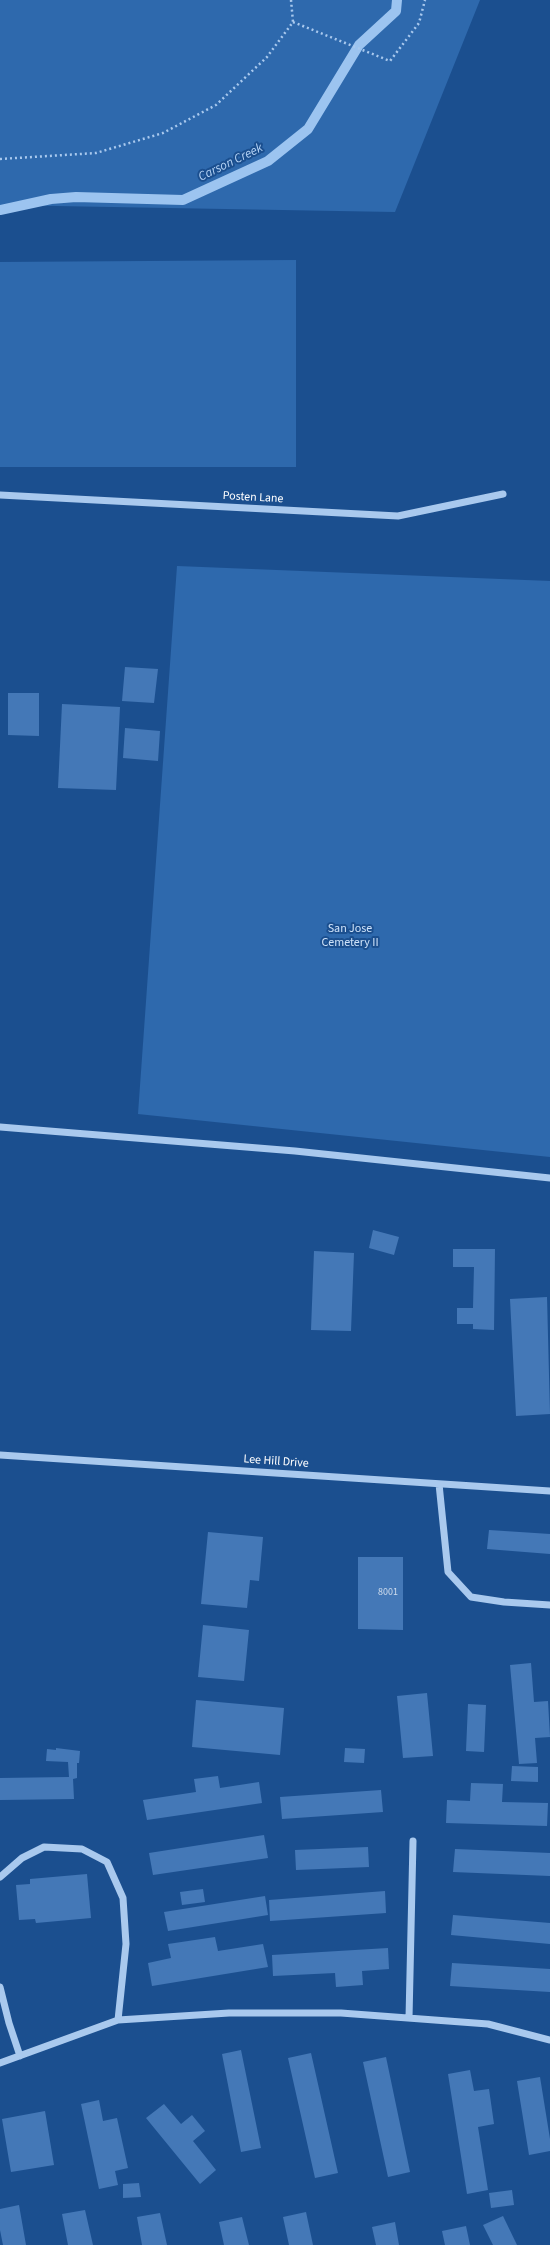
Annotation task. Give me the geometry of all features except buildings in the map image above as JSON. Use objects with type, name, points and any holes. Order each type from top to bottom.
[{"type":"street","name":"Posten Lane","points":[[0,495],[398,516],[503,494]]},
{"type":"street","points":[[0,1126],[295,1151],[550,1178]]},
{"type":"street","name":"Lee Hill Drive","points":[[0,1455],[550,1491]]},
{"type":"street","points":[[439,1484],[448,1572],[471,1597],[504,1602],[550,1605]]},
{"type":"street","points":[[409,2018],[413,1840]]},
{"type":"street","points":[[0,1877],[22,1858],[44,1847],[82,1849],[107,1862],[123,1898],[126,1944],[118,2020]]},
{"type":"street","points":[[0,1988],[9,2023],[20,2056]]},
{"type":"street","points":[[0,2063],[118,2020],[229,2013],[341,2013],[488,2024],[550,2040]]},
{"type":"path","points":[[0,159],[96,153],[163,133],[216,105],[267,57],[293,22],[292,0]]},
{"type":"path","points":[[293,22],[390,61],[419,23],[425,0]]},
{"type":"green space","points":[[0,0],[480,0],[395,212],[0,205]]},
{"type":"green space","points":[[296,260],[296,467],[0,467],[0,262]]},
{"type":"green space","name":"San Jose Cemetery II","points":[[177,566],[550,581],[550,1157],[138,1114]]},
{"type":"waterway","name":"Carson Creek","points":[[0,210],[51,199],[76,197],[183,200],[268,161],[308,129],[359,45],[396,11],[397,0]]}]
